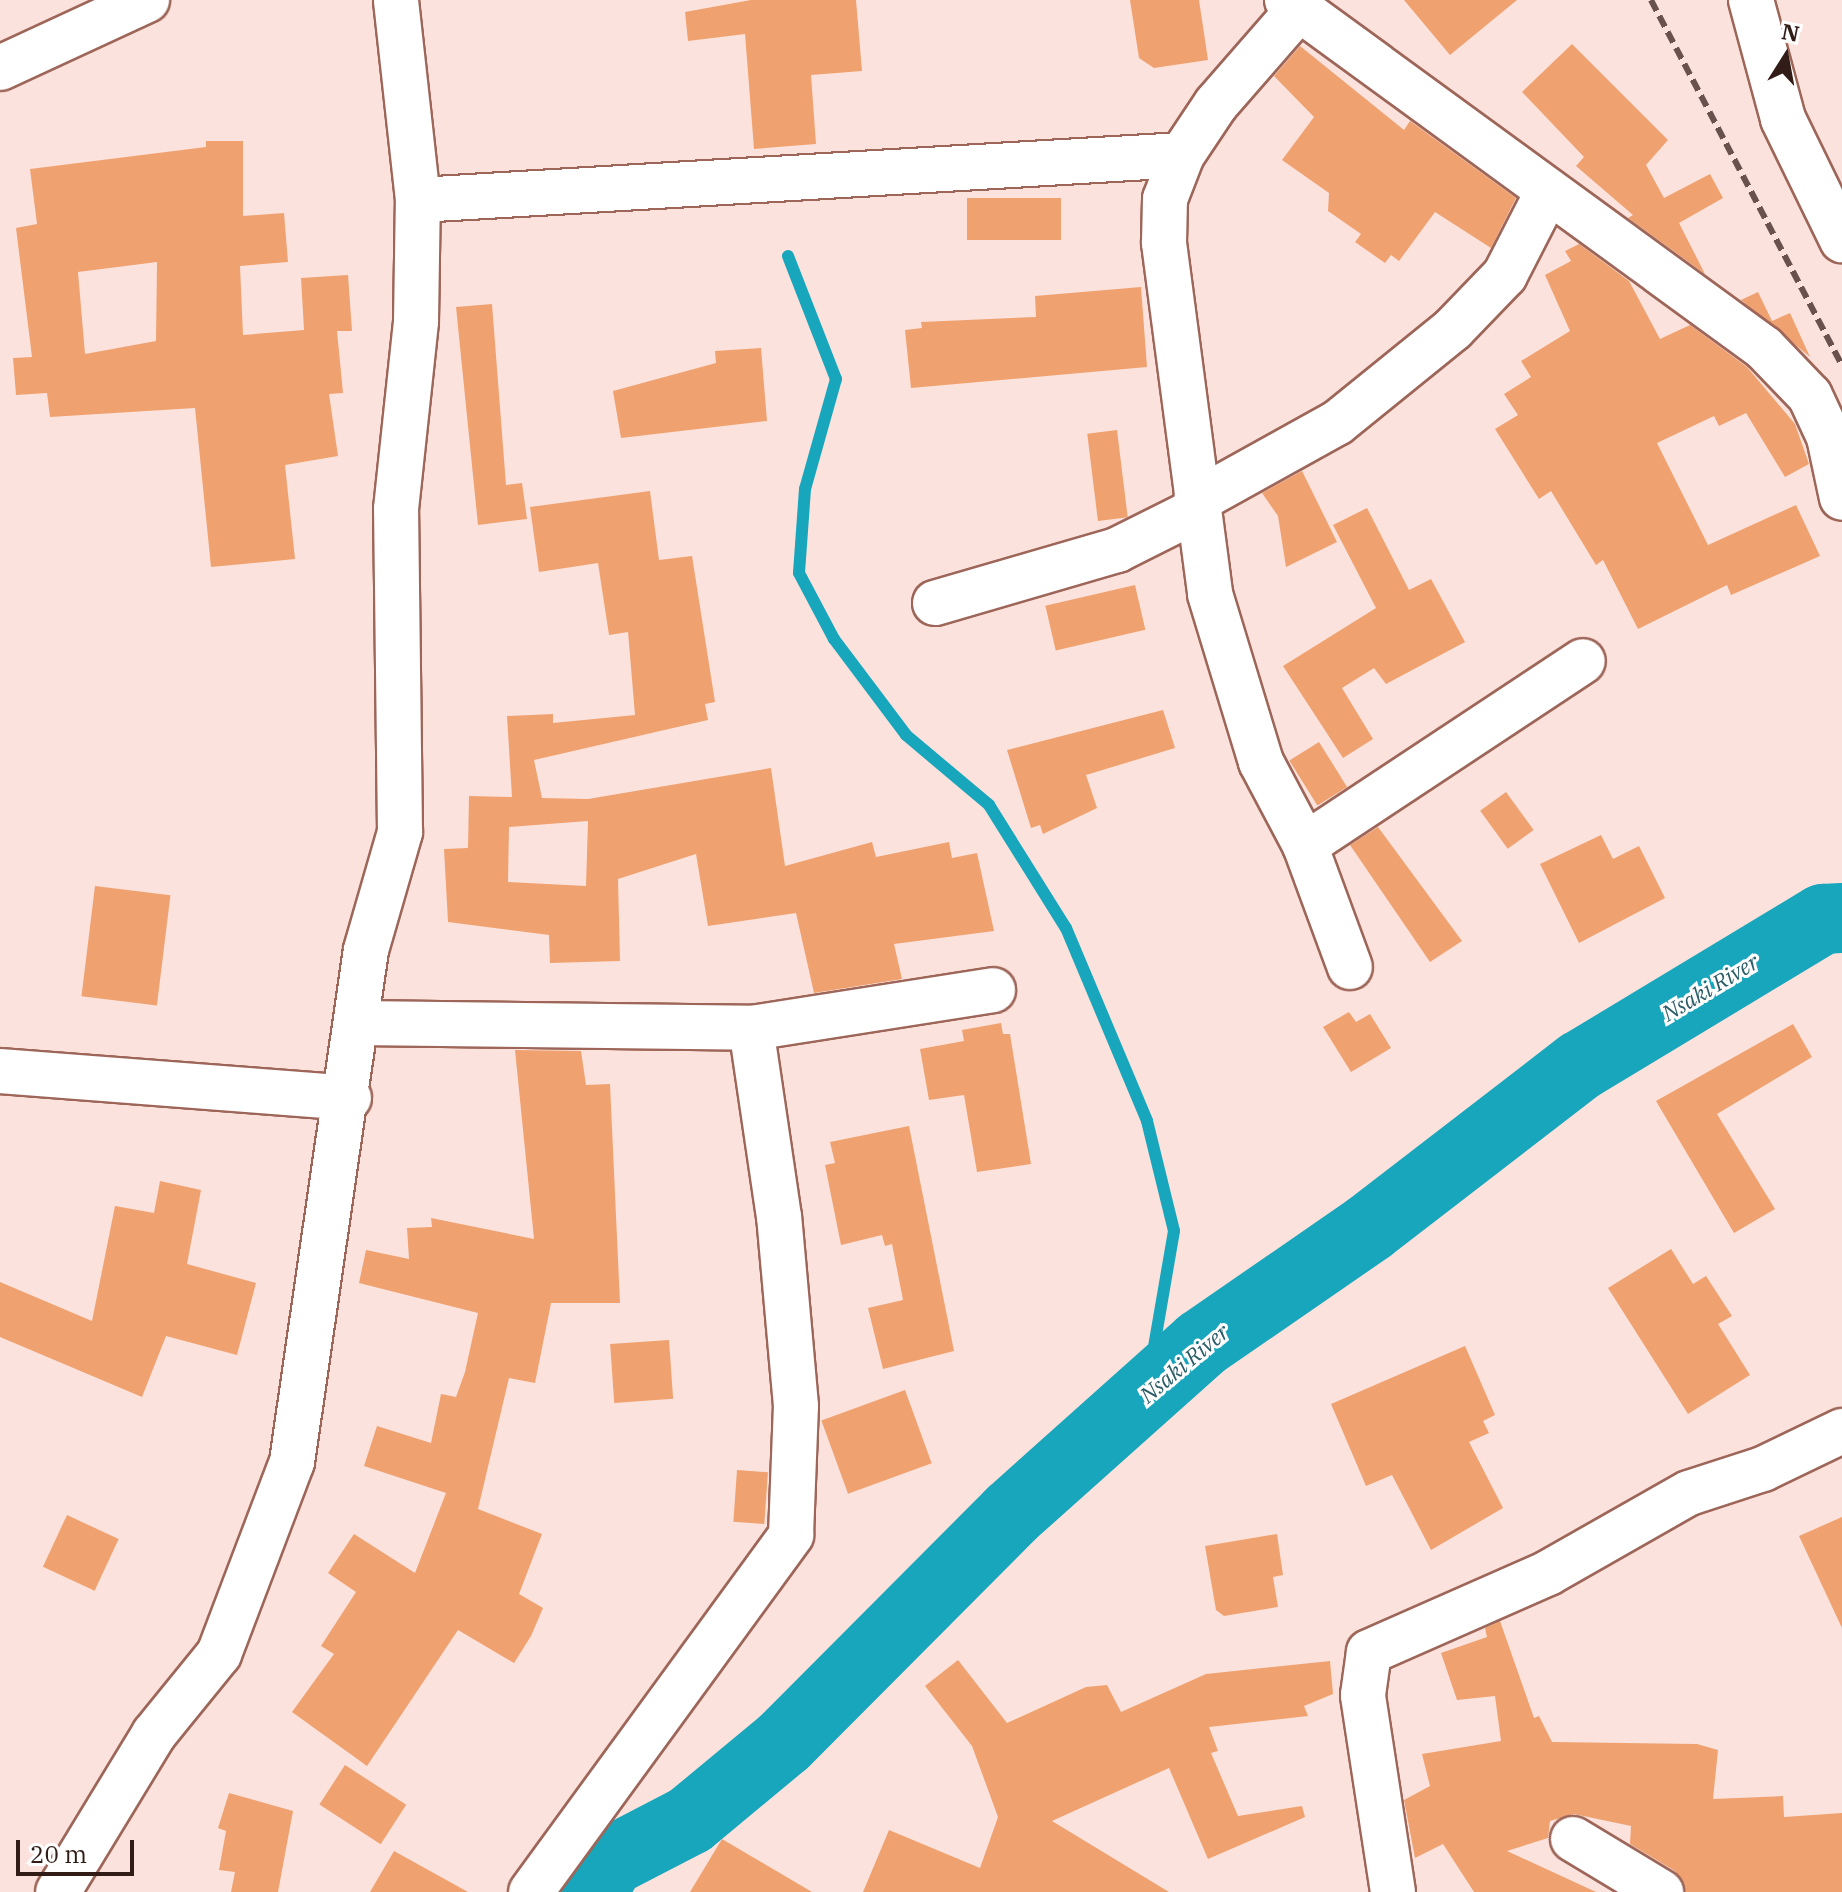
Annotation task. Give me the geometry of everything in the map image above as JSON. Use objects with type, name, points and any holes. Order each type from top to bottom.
[{"type":"street","points":[[0,68],[147,0]]},
{"type":"street","points":[[58,1892],[154,1734],[219,1654],[292,1462],[349,1098],[366,950],[400,832],[396,509],[416,321],[418,200],[396,0]]},
{"type":"street","points":[[1751,0],[1783,119],[1842,240]]},
{"type":"street","points":[[1350,967],[1305,845],[1261,762],[1210,594],[1164,243],[1165,199],[1182,155],[1216,104],[1293,5],[1546,195],[1717,308],[1774,358],[1810,396],[1829,437],[1842,498]]},
{"type":"street","points":[[418,200],[1182,155]]},
{"type":"street","points":[[935,603],[1117,550],[1337,423],[1453,329],[1505,275],[1546,195]]},
{"type":"street","points":[[1305,845],[1583,661]]},
{"type":"street","points":[[359,1023],[751,1028],[993,990]]},
{"type":"street","points":[[531,1892],[791,1535],[796,1406],[779,1217],[751,1028]]},
{"type":"street","points":[[0,1071],[349,1098]]},
{"type":"street","points":[[1393,1892],[1363,1695],[1369,1652],[1548,1573],[1689,1493],[1763,1469],[1842,1431]]},
{"type":"street","points":[[1573,1839],[1661,1892]]},
{"type":"building","points":[[751,0],[856,0],[862,71],[811,75],[816,144],[754,149],[745,34],[688,41],[685,12]]},
{"type":"building","points":[[1130,0],[1199,0],[1208,60],[1154,68],[1139,58]]},
{"type":"building","points":[[1404,0],[1517,0],[1450,55]]},
{"type":"building","points":[[1572,44],[1668,140],[1646,165],[1664,198],[1710,174],[1723,198],[1679,223],[1705,274],[1628,218],[1633,215],[1576,166],[1584,157],[1522,92]]},
{"type":"building","points":[[1300,46],[1404,130],[1410,121],[1516,198],[1491,248],[1435,212],[1399,261],[1391,255],[1385,263],[1355,242],[1361,234],[1328,211],[1329,193],[1282,160],[1314,117],[1274,76]]},
{"type":"building","points":[[206,141],[243,141],[243,216],[284,213],[288,262],[240,266],[243,335],[304,330],[301,278],[348,275],[352,331],[337,331],[343,393],[329,394],[338,456],[285,465],[295,559],[211,567],[195,408],[50,417],[47,393],[16,395],[13,358],[32,357],[16,228],[37,224],[30,169],[206,147]],"holes":[[[157,262],[156,341],[85,354],[78,272]]]},
{"type":"building","points":[[967,198],[1061,198],[1061,240],[967,240]]},
{"type":"building","points":[[1579,244],[1629,281],[1660,339],[1690,325],[1747,367],[1795,424],[1809,464],[1785,477],[1746,413],[1719,426],[1714,416],[1657,443],[1708,545],[1796,505],[1820,556],[1731,595],[1727,585],[1638,629],[1603,560],[1596,565],[1551,491],[1539,499],[1495,429],[1518,415],[1504,394],[1531,377],[1521,361],[1570,331],[1545,275],[1571,261],[1565,251]]},
{"type":"building","points":[[1141,287],[1147,367],[911,388],[905,330],[922,328],[921,322],[1036,317],[1035,296]]},
{"type":"building","points":[[1758,292],[1772,321],[1790,313],[1810,357],[1741,300]]},
{"type":"building","points":[[492,304],[506,485],[522,483],[527,519],[478,525],[456,307]]},
{"type":"building","points":[[761,348],[767,421],[621,438],[613,391],[716,363],[715,351]]},
{"type":"building","points":[[1117,430],[1128,517],[1098,521],[1087,434]]},
{"type":"building","points":[[1302,471],[1337,542],[1286,567],[1278,516],[1262,493]]},
{"type":"building","points":[[650,491],[659,560],[692,556],[715,702],[705,704],[708,720],[534,760],[542,798],[588,799],[771,768],[785,866],[872,842],[876,857],[949,842],[952,858],[977,853],[994,931],[894,944],[902,979],[814,993],[796,913],[708,926],[696,854],[618,879],[620,961],[550,963],[549,935],[448,922],[444,849],[468,848],[469,796],[512,797],[507,716],[553,714],[553,723],[635,715],[628,632],[609,635],[598,563],[539,572],[530,507]],"holes":[[[588,821],[586,886],[508,882],[509,827]]]},
{"type":"building","points":[[1367,508],[1409,590],[1431,579],[1465,642],[1386,684],[1374,668],[1342,688],[1373,739],[1343,758],[1283,666],[1376,608],[1333,525]]},
{"type":"building","points":[[1135,585],[1145,630],[1056,651],[1045,606]]},
{"type":"building","points":[[1163,710],[1175,748],[1086,775],[1097,808],[1043,834],[1040,825],[1031,828],[1007,750]]},
{"type":"building","points":[[1319,742],[1347,787],[1317,805],[1289,761]]},
{"type":"building","points":[[1506,792],[1534,830],[1508,849],[1480,811]]},
{"type":"building","points":[[1378,827],[1462,941],[1430,962],[1350,845]]},
{"type":"building","points":[[1601,835],[1613,859],[1639,846],[1665,898],[1579,943],[1540,864]]},
{"type":"building","points":[[95,886],[170,895],[157,1005],[81,996]]},
{"type":"building","points":[[1349,1012],[1356,1022],[1370,1014],[1391,1048],[1351,1072],[1323,1027]]},
{"type":"building","points":[[1001,1023],[1003,1034],[1010,1034],[1031,1164],[977,1172],[964,1095],[929,1100],[920,1049],[964,1041],[962,1030]]},
{"type":"building","points":[[1793,1024],[1812,1057],[1717,1114],[1775,1209],[1734,1233],[1656,1101]]},
{"type":"building","points":[[515,1050],[581,1051],[586,1085],[610,1084],[620,1303],[551,1303],[535,1383],[509,1378],[478,1509],[542,1534],[519,1594],[543,1608],[531,1636],[514,1663],[458,1630],[367,1766],[292,1712],[334,1654],[321,1646],[356,1592],[328,1573],[354,1534],[415,1573],[446,1493],[364,1466],[377,1426],[431,1443],[441,1394],[456,1397],[478,1313],[359,1283],[366,1250],[409,1259],[407,1228],[432,1227],[431,1218],[534,1239]]},
{"type":"building","points":[[909,1126],[954,1351],[883,1369],[868,1308],[903,1300],[892,1244],[885,1246],[882,1235],[841,1245],[825,1165],[835,1163],[830,1142]]},
{"type":"building","points":[[160,1181],[201,1190],[187,1264],[256,1283],[237,1355],[166,1336],[142,1397],[0,1337],[0,1282],[92,1321],[115,1206],[154,1213]]},
{"type":"building","points":[[1671,1249],[1693,1284],[1706,1276],[1732,1316],[1718,1324],[1750,1375],[1688,1414],[1608,1288]]},
{"type":"building","points":[[669,1340],[673,1399],[614,1403],[610,1344]]},
{"type":"building","points":[[1465,1346],[1495,1415],[1483,1421],[1489,1433],[1469,1442],[1503,1508],[1431,1550],[1392,1475],[1366,1486],[1331,1404]]},
{"type":"building","points":[[905,1390],[932,1463],[848,1494],[821,1420]]},
{"type":"building","points":[[737,1470],[768,1472],[764,1524],[733,1522]]},
{"type":"building","points":[[67,1515],[119,1539],[95,1591],[43,1567]]},
{"type":"building","points":[[1842,1517],[1842,1628],[1799,1536]]},
{"type":"building","points":[[1277,1534],[1283,1575],[1273,1577],[1278,1607],[1224,1616],[1216,1610],[1205,1546]]},
{"type":"building","points":[[1500,1621],[1534,1718],[1539,1716],[1552,1742],[1697,1744],[1718,1750],[1713,1799],[1783,1796],[1784,1817],[1842,1813],[1842,1892],[1686,1892],[1675,1871],[1630,1844],[1631,1826],[1574,1814],[1550,1821],[1548,1838],[1507,1851],[1596,1892],[1474,1892],[1443,1844],[1415,1858],[1404,1800],[1430,1786],[1422,1754],[1501,1741],[1495,1696],[1457,1700],[1441,1653],[1487,1637],[1485,1628]]},
{"type":"building","points":[[958,1660],[1007,1723],[1086,1687],[1107,1685],[1121,1712],[1206,1674],[1330,1661],[1333,1694],[1304,1706],[1308,1716],[1209,1727],[1218,1751],[1211,1753],[1238,1816],[1302,1806],[1305,1817],[1208,1859],[1169,1768],[1052,1821],[1169,1892],[863,1892],[889,1830],[980,1868],[998,1817],[972,1746],[925,1686]]},
{"type":"building","points":[[345,1765],[406,1805],[381,1844],[319,1804]]},
{"type":"building","points":[[229,1793],[293,1811],[278,1892],[231,1892],[235,1872],[219,1870],[226,1831],[218,1828]]},
{"type":"building","points":[[722,1839],[812,1892],[690,1892]]},
{"type":"building","points":[[394,1851],[468,1892],[370,1892]]},
{"type":"waterway","points":[[788,256],[836,379],[805,489],[799,573],[834,639],[906,735],[989,805],[1066,928],[1147,1121],[1174,1231],[1146,1393]]},
{"type":"waterway","name":"Nsaki River","points":[[593,1892],[609,1862],[690,1820],[784,1742],[1011,1514],[1201,1344],[1369,1228],[1581,1065],[1823,919],[1842,918]]},
{"type":"railway","points":[[1651,0],[1842,366]]}]
